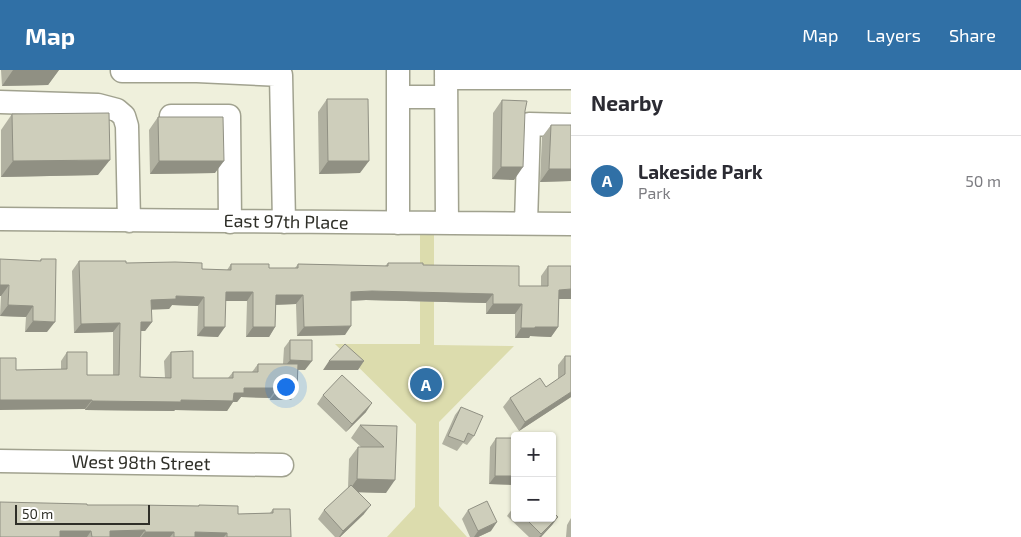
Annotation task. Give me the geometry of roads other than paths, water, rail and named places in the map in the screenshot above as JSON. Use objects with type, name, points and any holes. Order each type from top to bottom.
[{"type":"street","points":[[398,70],[398,223]]},
{"type":"street","points":[[122,71],[197,71],[282,75],[284,222]]},
{"type":"street","points":[[398,97],[446,82],[490,74],[571,78]]},
{"type":"street","points":[[446,82],[447,223]]},
{"type":"street","points":[[0,102],[98,105],[117,110],[124,116],[127,126],[129,220]]},
{"type":"street","points":[[171,116],[229,116],[230,222]]},
{"type":"street","points":[[526,223],[529,124],[571,125]]},
{"type":"street","name":"East 97th Place","points":[[0,220],[571,224]]},
{"type":"street","name":"West 98th Street","points":[[0,461],[282,465]]},
{"type":"place","name":"Lakeside Park","points":[[426,384]]}]
